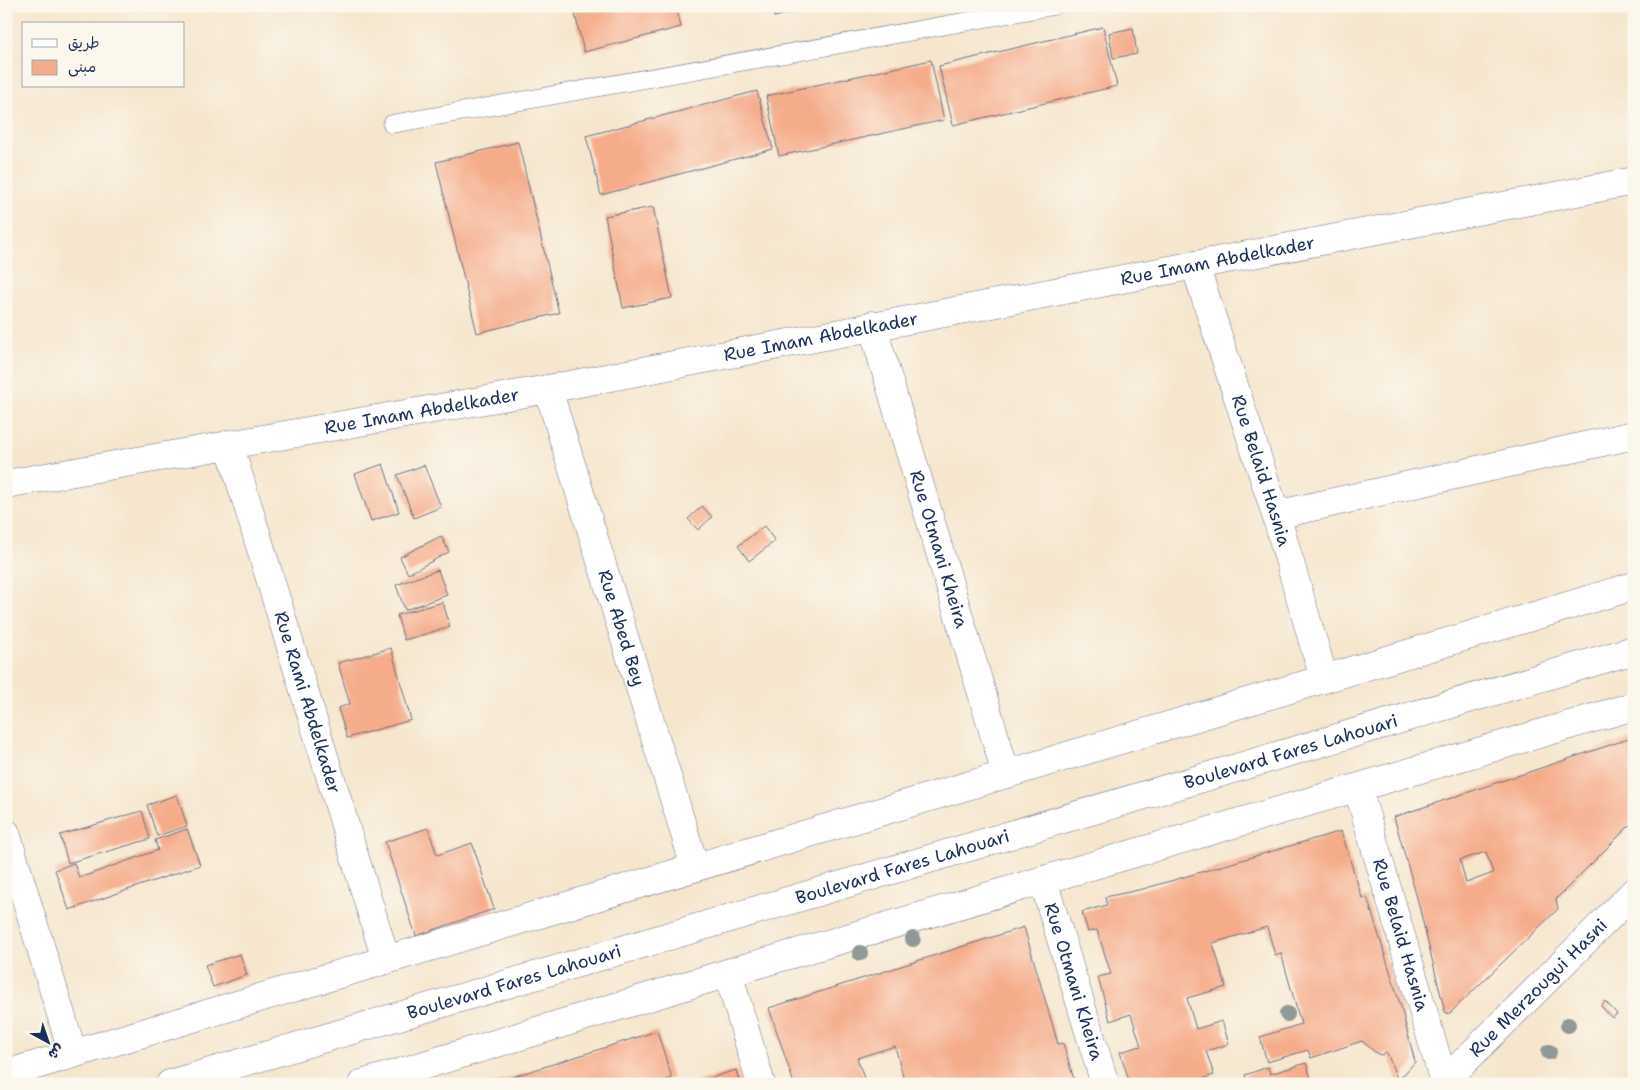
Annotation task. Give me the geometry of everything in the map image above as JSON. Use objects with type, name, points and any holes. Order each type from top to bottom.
[{"type":"street","name":"Rue Imam Abdelkader","points":[[6,484],[548,389],[872,325],[1634,181]]},
{"type":"street","name":"Rue Belaid Hasnia","points":[[1194,265],[1276,515],[1324,679]]},
{"type":"street","name":"Rue Otmani Kheira","points":[[872,325],[1006,774]]},
{"type":"street","name":"Rue Abed Bey","points":[[548,389],[695,867]]},
{"type":"street","points":[[1276,515],[1634,435]]},
{"type":"street","name":"Rue Rami Abdelkader","points":[[229,444],[386,960]]},
{"type":"street","points":[[6,1074],[1634,586]]},
{"type":"street","name":"Boulevard Fares Lahouari","points":[[170,1084],[1634,650]]},
{"type":"street","points":[[362,1084],[420,1075],[728,972],[1358,789],[1634,706]]},
{"type":"street","name":"Rue Belaid Hasnia","points":[[1358,789],[1443,1083]]},
{"type":"street","points":[[6,833],[73,1054]]},
{"type":"street","name":"Rue Otmani Kheira","points":[[1043,880],[1106,1084]]},
{"type":"street","name":"Rue Merzougui Hasni","points":[[1443,1083],[1634,892]]},
{"type":"street","points":[[728,972],[761,1084]]},
{"type":"lane","points":[[392,124],[1053,6]]},
{"type":"building","points":[[573,6],[676,6],[681,27],[584,52]]},
{"type":"building","points":[[771,6],[814,6],[814,7],[774,17]]},
{"type":"building","points":[[1103,27],[1117,86],[953,125],[939,66]]},
{"type":"building","points":[[1133,28],[1137,54],[1113,58],[1109,33]]},
{"type":"building","points":[[931,60],[944,120],[779,156],[766,96]]},
{"type":"building","points":[[757,91],[773,149],[601,195],[586,136]]},
{"type":"building","points":[[518,142],[559,313],[477,333],[436,162]]},
{"type":"building","points":[[653,207],[672,298],[623,308],[605,216]]},
{"type":"building","points":[[383,464],[399,512],[371,521],[355,474]]},
{"type":"building","points":[[424,465],[441,507],[414,518],[397,475]]},
{"type":"building","points":[[702,506],[712,517],[698,530],[688,519]]},
{"type":"building","points":[[764,526],[775,541],[749,561],[738,546]]},
{"type":"building","points":[[441,536],[449,552],[408,574],[400,557]]},
{"type":"building","points":[[438,570],[447,595],[405,610],[396,585]]},
{"type":"building","points":[[443,602],[450,627],[404,640],[397,615]]},
{"type":"building","points":[[391,648],[411,720],[347,738],[338,708],[350,704],[338,663]]},
{"type":"building","points":[[1634,737],[1634,821],[1556,899],[1558,909],[1449,1014],[1445,1012],[1417,898],[1394,817]],"holes":[[[1486,852],[1493,873],[1466,883],[1460,860]]]},
{"type":"building","points":[[177,795],[187,826],[157,836],[147,805]]},
{"type":"building","points":[[142,811],[150,839],[68,863],[60,835]]},
{"type":"building","points":[[428,828],[437,855],[472,843],[494,909],[416,936],[385,842]]},
{"type":"building","points":[[187,829],[200,865],[69,910],[55,870],[74,863],[79,878],[158,850],[155,840]]},
{"type":"building","points":[[1341,831],[1362,898],[1367,897],[1401,1007],[1415,1062],[1398,1081],[1387,1053],[1380,1055],[1362,1041],[1311,1058],[1308,1050],[1267,1062],[1260,1037],[1301,1024],[1281,953],[1275,955],[1267,927],[1213,943],[1226,987],[1187,998],[1196,1029],[1222,1021],[1229,1044],[1206,1051],[1214,1075],[1186,1084],[1130,1084],[1120,1052],[1141,1046],[1131,1014],[1110,1021],[1098,977],[1111,974],[1097,930],[1088,932],[1082,912],[1107,905],[1105,897],[1143,889]]},
{"type":"building","points":[[1024,927],[1058,1044],[1063,1043],[1075,1083],[933,1084],[932,1079],[905,1084],[895,1046],[857,1058],[866,1084],[794,1084],[769,1008]]},
{"type":"building","points":[[240,954],[247,975],[213,987],[205,965]]},
{"type":"building","points":[[1605,1001],[1617,1014],[1612,1018],[1601,1006]]},
{"type":"building","points":[[657,1031],[672,1078],[655,1084],[490,1084]]},
{"type":"building","points":[[1306,1063],[1313,1084],[1248,1084],[1245,1075],[1268,1067],[1270,1074]]},
{"type":"building","points":[[736,1070],[740,1084],[694,1084],[694,1083]]}]
